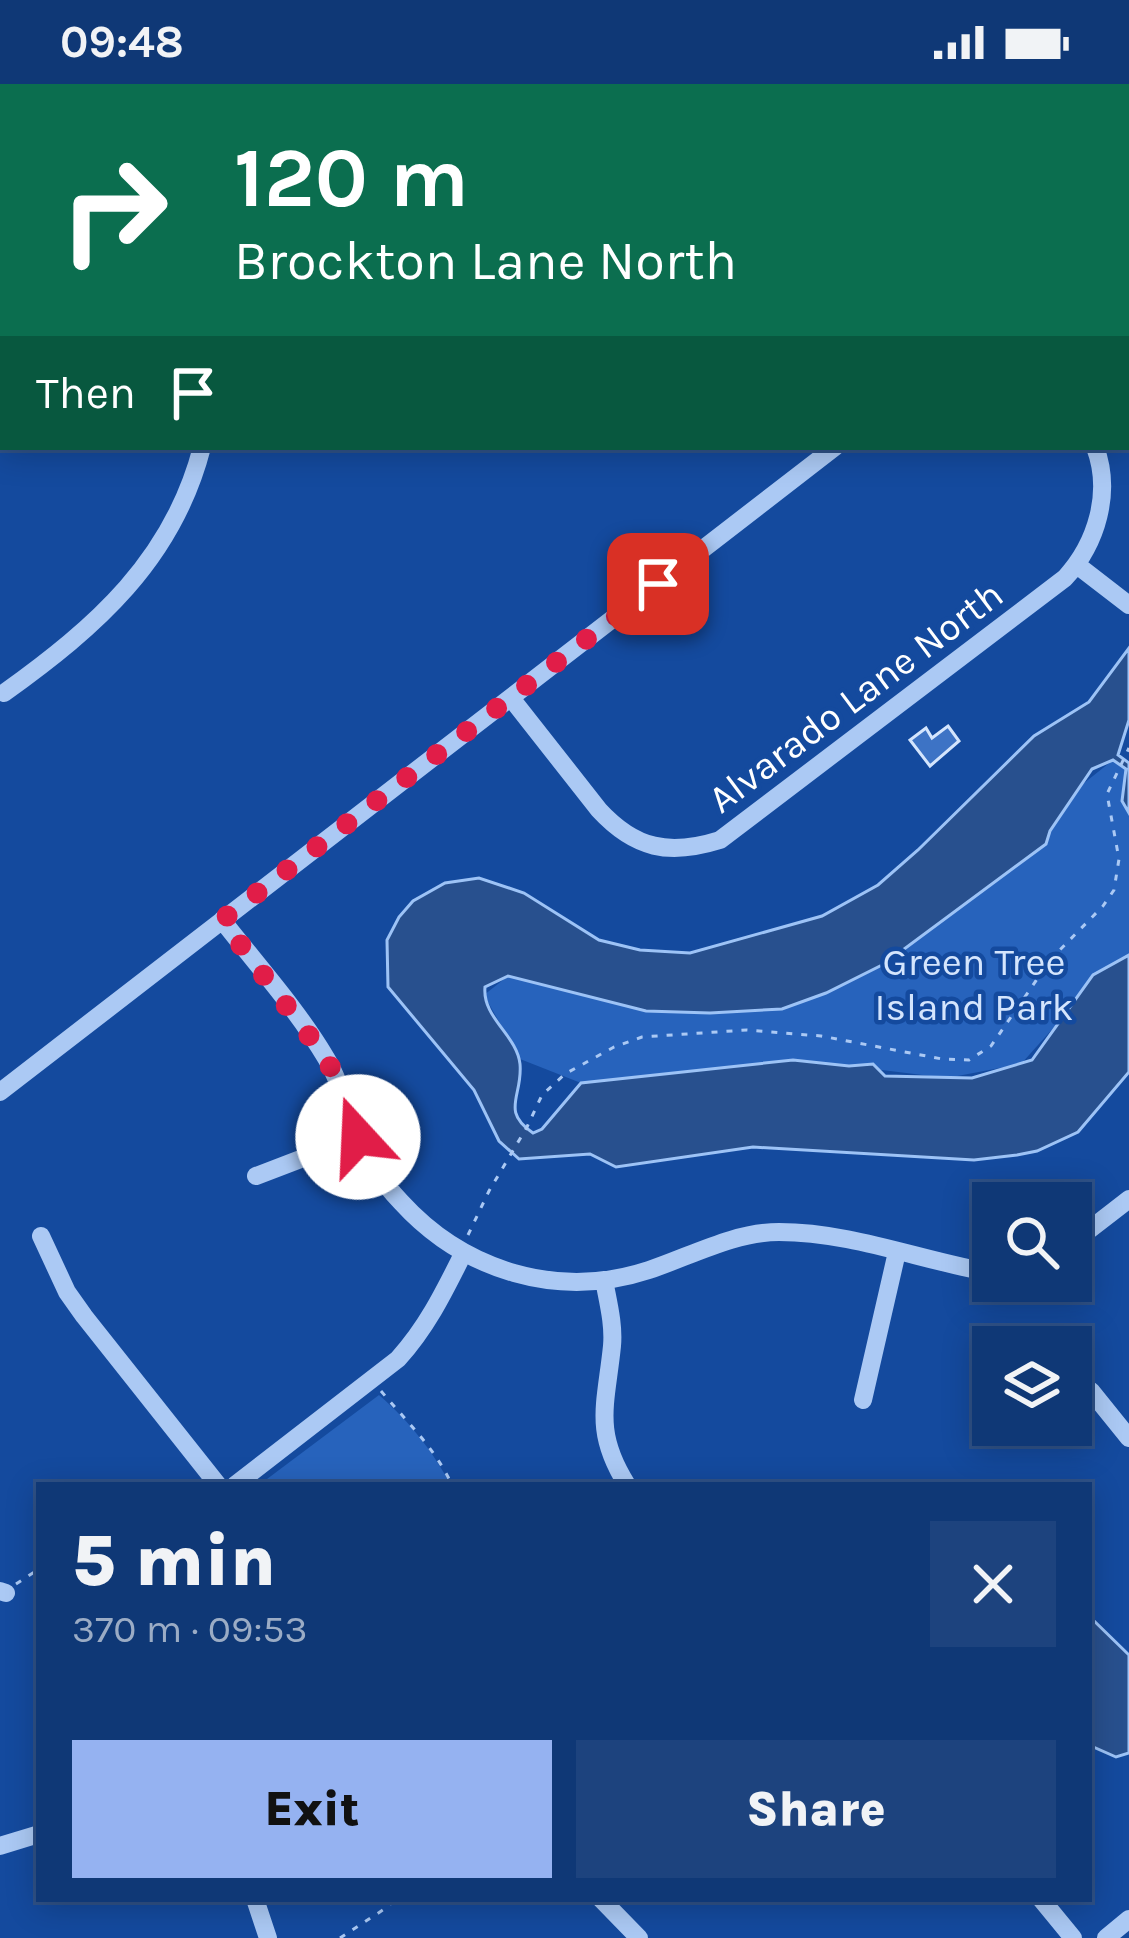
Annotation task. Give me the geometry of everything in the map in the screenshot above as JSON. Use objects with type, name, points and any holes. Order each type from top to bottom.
[{"type":"street","points":[[4,693],[73,640],[135,582],[171,526],[201,450]]},
{"type":"street","points":[[0,1092],[831,450]]},
{"type":"street","points":[[1096,450],[1101,473],[1100,515],[1077,565],[1129,605]]},
{"type":"street","name":"Alvarado Lane North","points":[[511,698],[614,826],[654,847],[698,847],[738,828],[1053,589],[1077,565]]},
{"type":"street","points":[[222,920],[328,1061],[358,1137],[398,1200],[429,1230],[497,1268],[531,1277],[604,1280],[773,1232],[839,1238],[972,1268]]},
{"type":"street","points":[[256,1176],[358,1137]]},
{"type":"street","points":[[1092,1228],[1129,1199]]},
{"type":"street","points":[[40,1236],[84,1316],[216,1482]]},
{"type":"street","points":[[239,1482],[398,1359],[435,1310],[465,1246]]},
{"type":"street","points":[[863,1400],[897,1252]]},
{"type":"street","points":[[604,1280],[612,1344],[603,1417],[606,1442],[625,1482]]},
{"type":"street","points":[[1092,1392],[1129,1438]]},
{"type":"street","points":[[0,1846],[36,1835]]},
{"type":"street","points":[[256,1902],[268,1938]]},
{"type":"street","points":[[604,1902],[639,1938]]},
{"type":"street","points":[[1043,1902],[1073,1938]]},
{"type":"street","points":[[1106,1938],[1129,1919]]},
{"type":"path","points":[[465,1246],[489,1191],[542,1095],[565,1074],[614,1046],[642,1037],[747,1030],[784,1031],[942,1059],[976,1057],[991,1046],[1051,959],[1114,890],[1119,859],[1107,794],[1129,748]]},
{"type":"path","points":[[379,1389],[428,1444],[451,1482]]},
{"type":"path","points":[[3,1592],[36,1570]]},
{"type":"path","points":[[340,1938],[391,1902]]},
{"type":"green space","name":"Green Tree Island Park","points":[[1113,760],[1126,769],[1122,801],[1129,813],[1129,956],[1021,1064],[947,1078],[849,1066],[755,1064],[581,1083],[520,1059],[484,995],[508,976],[817,996]]},
{"type":"green space","points":[[379,1395],[419,1437],[449,1482],[263,1482]]},
{"type":"shaded area","points":[[1129,648],[1129,720],[1118,755],[1129,763],[1129,813],[1122,801],[1126,769],[1113,760],[1092,769],[1046,844],[884,964],[782,1009],[646,1011],[508,976],[485,987],[489,1008],[518,1054],[515,1110],[533,1133],[542,1129],[581,1083],[793,1060],[873,1064],[885,1076],[972,1078],[1032,1060],[1093,975],[1129,955],[1129,1072],[1078,1132],[1037,1151],[974,1160],[753,1147],[616,1167],[590,1154],[519,1159],[499,1141],[474,1090],[388,987],[387,940],[399,917],[413,901],[445,883],[479,878],[524,893],[599,940],[640,950],[690,953],[822,916],[878,885],[1034,736],[1089,702]]},
{"type":"shaded area","points":[[1092,1619],[1129,1655],[1129,1753],[1116,1757],[1092,1746]]},
{"type":"building","points":[[948,726],[959,741],[930,766],[910,740],[926,728],[932,738]]},
{"type":"route","points":[[358,1137],[328,1061],[222,920],[658,584]]}]
